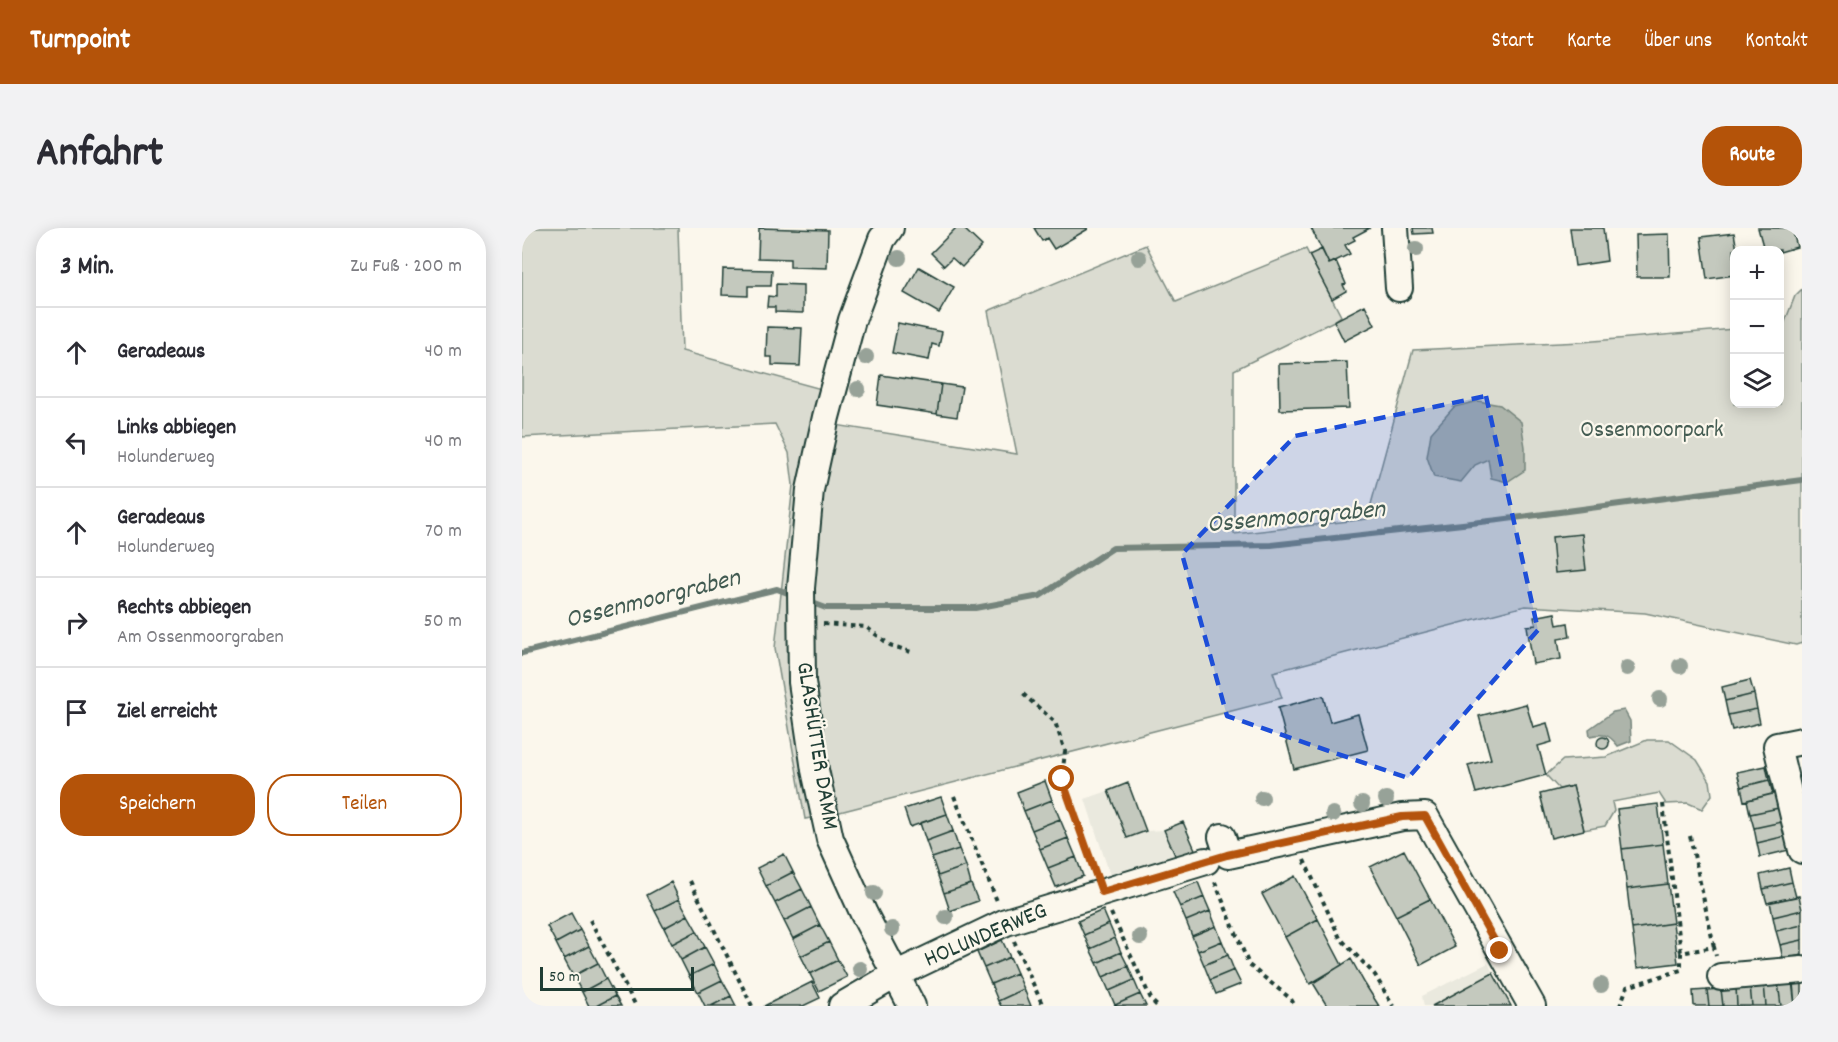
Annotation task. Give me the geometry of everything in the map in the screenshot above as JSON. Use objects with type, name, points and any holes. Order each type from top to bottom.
[{"type":"street","name":"GLASHÜTTER DAMM","points":[[890,228],[882,239],[852,320],[826,417],[810,490],[801,588],[802,682],[815,770],[830,839],[864,914],[912,1006]]},
{"type":"street","points":[[1395,228],[1399,288]]},
{"type":"street","points":[[1802,741],[1777,746],[1802,850]]},
{"type":"street","points":[[1222,837],[1227,855],[1402,817],[1425,816],[1532,1006]]},
{"type":"street","name":"HOLUNDERWEG","points":[[842,1006],[895,975],[1006,922],[1206,861]]},
{"type":"street","points":[[1721,977],[1802,970]]},
{"type":"path","points":[[801,622],[866,627],[890,645],[911,651]]},
{"type":"path","points":[[1023,694],[1055,722],[1065,751],[1062,779],[1102,892],[1152,1001],[1157,1006]]},
{"type":"path","points":[[954,795],[1043,1006]]},
{"type":"path","points":[[1620,1006],[1627,987],[1681,970],[1681,953],[1663,804]]},
{"type":"path","points":[[1690,836],[1721,977]]},
{"type":"path","points":[[1295,841],[1340,938],[1375,975],[1393,1006]]},
{"type":"path","points":[[1206,861],[1249,965],[1291,999],[1295,1006]]},
{"type":"path","points":[[690,881],[752,1006]]},
{"type":"path","points":[[590,920],[636,1006]]},
{"type":"path","points":[[1681,953],[1714,947]]},
{"type":"highlighted area","points":[[1486,396],[1538,630],[1408,778],[1227,716],[1182,554],[1295,436]]},
{"type":"shaded area","points":[[1478,401],[1500,405],[1521,422],[1525,447],[1525,470],[1507,482],[1491,478],[1488,459],[1475,465],[1461,482],[1434,477],[1427,457],[1431,433],[1454,407]]},
{"type":"shaded area","points":[[1624,710],[1630,721],[1631,741],[1618,746],[1606,735],[1590,736],[1589,729],[1613,712]]},
{"type":"shaded area","points":[[1108,791],[1127,838],[1146,831],[1164,830],[1178,862],[1112,881],[1085,799]]},
{"type":"shaded area","points":[[1488,963],[1493,973],[1432,1006],[1424,1006],[1422,996]]},
{"type":"green space","name":"Ossenmoorpark","points":[[522,228],[678,228],[682,351],[836,393],[829,424],[1017,454],[988,311],[1146,245],[1176,302],[1306,249],[1341,316],[1234,370],[1234,534],[1367,519],[1413,350],[1582,342],[1730,329],[1730,408],[1784,408],[1784,324],[1795,296],[1802,289],[1802,643],[1796,645],[1645,613],[1525,606],[1273,672],[1282,698],[805,819],[775,648],[793,485],[789,453],[775,424],[522,437]]},
{"type":"green space","points":[[1647,740],[1669,740],[1697,760],[1710,781],[1712,795],[1702,809],[1688,803],[1666,804],[1659,793],[1612,802],[1614,811],[1605,826],[1584,830],[1573,786],[1559,789],[1546,775],[1563,760],[1606,757]]},
{"type":"building","points":[[759,228],[828,230],[827,268],[790,267],[790,259],[758,258]]},
{"type":"building","points":[[956,228],[963,228],[982,246],[962,267],[952,258],[944,266],[931,253]]},
{"type":"building","points":[[1034,228],[1088,229],[1054,249],[1047,238],[1042,241]]},
{"type":"building","points":[[1311,228],[1370,228],[1353,237],[1355,240],[1345,245],[1350,254],[1329,264]]},
{"type":"building","points":[[1413,228],[1432,228],[1433,233],[1414,234]]},
{"type":"building","points":[[1570,228],[1603,228],[1607,261],[1575,266]]},
{"type":"building","points":[[1758,228],[1792,228],[1797,247],[1784,251],[1784,246],[1763,246]]},
{"type":"building","points":[[1734,233],[1736,246],[1730,246],[1730,276],[1707,279],[1701,237]]},
{"type":"building","points":[[1669,234],[1670,277],[1637,277],[1636,235]]},
{"type":"building","points":[[1322,249],[1329,264],[1336,261],[1346,284],[1343,285],[1346,291],[1332,299],[1309,255]]},
{"type":"building","points":[[919,267],[954,287],[939,313],[904,293]]},
{"type":"building","points":[[723,269],[772,270],[771,286],[748,286],[748,296],[722,295]]},
{"type":"building","points":[[776,284],[803,285],[803,313],[775,312],[775,307],[767,307],[768,296],[776,297]]},
{"type":"building","points":[[1365,305],[1375,325],[1344,341],[1334,321]]},
{"type":"building","points":[[898,323],[942,332],[939,346],[932,344],[929,360],[892,353]]},
{"type":"building","points":[[767,327],[802,328],[800,366],[772,365],[772,357],[766,357]]},
{"type":"building","points":[[1347,362],[1349,408],[1280,410],[1279,364]]},
{"type":"building","points":[[881,375],[941,384],[937,414],[877,405]]},
{"type":"building","points":[[941,384],[962,387],[957,417],[937,414]]},
{"type":"building","points":[[1582,534],[1586,570],[1555,573],[1552,537]]},
{"type":"building","points":[[1555,613],[1557,625],[1568,623],[1570,637],[1558,639],[1561,659],[1533,664],[1527,626],[1536,625],[1534,617]]},
{"type":"building","points":[[1750,680],[1754,694],[1725,701],[1722,687]]},
{"type":"building","points":[[1754,694],[1757,709],[1728,715],[1725,701]]},
{"type":"building","points":[[1323,696],[1330,722],[1358,714],[1368,750],[1294,769],[1278,708]]},
{"type":"building","points":[[1526,704],[1533,727],[1547,723],[1552,742],[1538,746],[1546,775],[1476,793],[1468,765],[1491,759],[1479,716]]},
{"type":"building","points":[[1757,709],[1760,723],[1732,730],[1728,715]]},
{"type":"building","points":[[1605,737],[1609,743],[1605,749],[1601,749],[1597,741]]},
{"type":"building","points":[[1766,766],[1769,780],[1741,787],[1737,772]]},
{"type":"building","points":[[1769,780],[1773,794],[1744,801],[1741,787]]},
{"type":"building","points":[[1045,781],[1052,800],[1024,811],[1017,792]]},
{"type":"building","points":[[1128,783],[1146,831],[1127,838],[1108,791]]},
{"type":"building","points":[[1573,786],[1584,830],[1551,838],[1540,794]]},
{"type":"building","points":[[1776,793],[1779,808],[1750,814],[1747,800]]},
{"type":"building","points":[[941,797],[947,814],[910,827],[904,809]]},
{"type":"building","points":[[1052,800],[1060,819],[1032,830],[1024,811]]},
{"type":"building","points":[[1658,804],[1663,844],[1622,849],[1617,809]]},
{"type":"building","points":[[1779,808],[1782,822],[1754,828],[1750,814]]},
{"type":"building","points":[[947,814],[953,831],[926,841],[920,823]]},
{"type":"building","points":[[1060,819],[1068,838],[1040,849],[1032,830]]},
{"type":"building","points":[[1183,822],[1197,854],[1178,862],[1164,830]]},
{"type":"building","points":[[1782,822],[1786,836],[1757,843],[1754,828]]},
{"type":"building","points":[[953,831],[959,849],[932,858],[926,841]]},
{"type":"building","points":[[1786,836],[1789,850],[1760,857],[1757,843]]},
{"type":"building","points":[[1068,838],[1076,857],[1048,868],[1040,849]]},
{"type":"building","points":[[1663,844],[1668,884],[1627,889],[1622,849]]},
{"type":"building","points":[[959,849],[966,866],[938,876],[932,858]]},
{"type":"building","points":[[1404,850],[1430,899],[1396,916],[1370,867]]},
{"type":"building","points":[[784,854],[793,872],[766,886],[757,868]]},
{"type":"building","points":[[1076,857],[1083,876],[1056,887],[1048,868]]},
{"type":"building","points":[[966,866],[971,884],[944,893],[938,876]]},
{"type":"building","points":[[1789,868],[1792,882],[1763,889],[1760,875]]},
{"type":"building","points":[[793,872],[802,889],[775,903],[766,886]]},
{"type":"building","points":[[1295,876],[1318,919],[1285,937],[1262,894]]},
{"type":"building","points":[[671,882],[679,899],[655,911],[647,895]]},
{"type":"building","points":[[1198,882],[1204,897],[1180,907],[1173,892]]},
{"type":"building","points":[[1792,882],[1796,897],[1767,903],[1763,889]]},
{"type":"building","points":[[971,884],[978,901],[950,911],[944,893]]},
{"type":"building","points":[[1668,884],[1673,923],[1632,929],[1627,889]]},
{"type":"building","points":[[802,889],[811,907],[784,921],[775,903]]},
{"type":"building","points":[[1799,896],[1802,910],[1773,917],[1770,902]]},
{"type":"building","points":[[1204,897],[1210,911],[1186,921],[1180,907]]},
{"type":"building","points":[[679,899],[688,915],[664,928],[655,911]]},
{"type":"building","points":[[1430,899],[1455,947],[1421,965],[1396,916]]},
{"type":"building","points":[[811,907],[820,925],[793,939],[784,921]]},
{"type":"building","points":[[1103,910],[1109,924],[1084,935],[1078,921]]},
{"type":"building","points":[[1802,910],[1802,925],[1776,931],[1773,917]]},
{"type":"building","points":[[1210,911],[1216,926],[1192,936],[1186,921]]},
{"type":"building","points":[[571,913],[580,930],[556,943],[547,926]]},
{"type":"building","points":[[688,915],[697,931],[672,944],[664,928]]},
{"type":"building","points":[[1318,919],[1342,965],[1310,984],[1285,937]]},
{"type":"building","points":[[1673,923],[1678,963],[1637,968],[1632,929]]},
{"type":"building","points":[[1109,924],[1115,938],[1090,949],[1084,935]]},
{"type":"building","points":[[820,925],[829,942],[801,956],[793,939]]},
{"type":"building","points":[[1802,925],[1802,940],[1780,945],[1776,931]]},
{"type":"building","points":[[1216,926],[1222,941],[1198,951],[1192,936]]},
{"type":"building","points":[[580,930],[589,946],[564,959],[556,943]]},
{"type":"building","points":[[697,931],[705,947],[681,960],[672,944]]},
{"type":"building","points":[[1115,938],[1121,952],[1097,963],[1090,949]]},
{"type":"building","points":[[1002,940],[1010,957],[984,968],[977,952]]},
{"type":"building","points":[[1802,940],[1802,955],[1783,959],[1780,945]]},
{"type":"building","points":[[1222,941],[1228,955],[1204,965],[1198,951]]},
{"type":"building","points":[[829,942],[838,960],[810,974],[801,956]]},
{"type":"building","points":[[589,946],[598,963],[573,976],[564,959]]},
{"type":"building","points":[[705,947],[714,964],[689,976],[681,960]]},
{"type":"building","points":[[1121,952],[1128,966],[1103,977],[1097,963]]},
{"type":"building","points":[[1228,955],[1234,970],[1210,980],[1204,965]]},
{"type":"building","points":[[1010,957],[1017,973],[991,984],[984,968]]},
{"type":"building","points":[[1351,959],[1379,1006],[1327,1006],[1313,983]]},
{"type":"building","points":[[838,960],[847,977],[819,991],[810,974]]},
{"type":"building","points":[[598,963],[606,979],[582,992],[573,976]]},
{"type":"building","points":[[714,964],[722,980],[698,992],[689,976]]},
{"type":"building","points":[[1128,966],[1134,980],[1109,991],[1103,977]]},
{"type":"building","points":[[1234,970],[1241,984],[1216,994],[1210,980]]},
{"type":"building","points":[[1017,973],[1024,989],[998,1001],[991,984]]},
{"type":"building","points":[[1493,973],[1511,1006],[1432,1006]]},
{"type":"building","points":[[606,979],[615,996],[596,1006],[589,1006],[582,992]]},
{"type":"building","points":[[722,980],[731,996],[711,1006],[705,1006],[698,992]]},
{"type":"building","points":[[1134,980],[1140,994],[1115,1005],[1109,991]]},
{"type":"building","points":[[1792,981],[1795,1006],[1781,1006],[1778,982]]},
{"type":"building","points":[[812,982],[820,998],[803,1006],[764,1006]]},
{"type":"building","points":[[1778,982],[1781,1006],[1766,1006],[1764,984]]},
{"type":"building","points":[[1802,982],[1802,1006],[1795,1006],[1793,983]]},
{"type":"building","points":[[1764,984],[1766,1006],[1752,1006],[1750,986]]},
{"type":"building","points":[[1750,986],[1752,1006],[1737,1006],[1736,987]]},
{"type":"building","points":[[1736,987],[1737,1006],[1723,1006],[1721,989]]},
{"type":"building","points":[[1024,989],[1031,1006],[1001,1006],[998,1001]]},
{"type":"building","points":[[1721,989],[1723,1006],[1709,1006],[1707,990]]},
{"type":"building","points":[[1707,990],[1709,1006],[1694,1006],[1693,991]]},
{"type":"building","points":[[1140,994],[1146,1006],[1115,1005]]},
{"type":"building","points":[[615,996],[621,1006],[596,1006]]},
{"type":"building","points":[[731,996],[736,1006],[711,1006]]},
{"type":"waterway","name":"Ossenmoorgraben","points":[[807,601],[826,608],[975,608],[1040,596],[1113,548],[1271,545],[1499,520],[1802,480]]},
{"type":"waterway","name":"Ossenmoorgraben","points":[[522,653],[777,589],[793,595]]},
{"type":"route","points":[[1062,779],[1102,892],[1227,855],[1402,817],[1425,816],[1500,951]]}]
